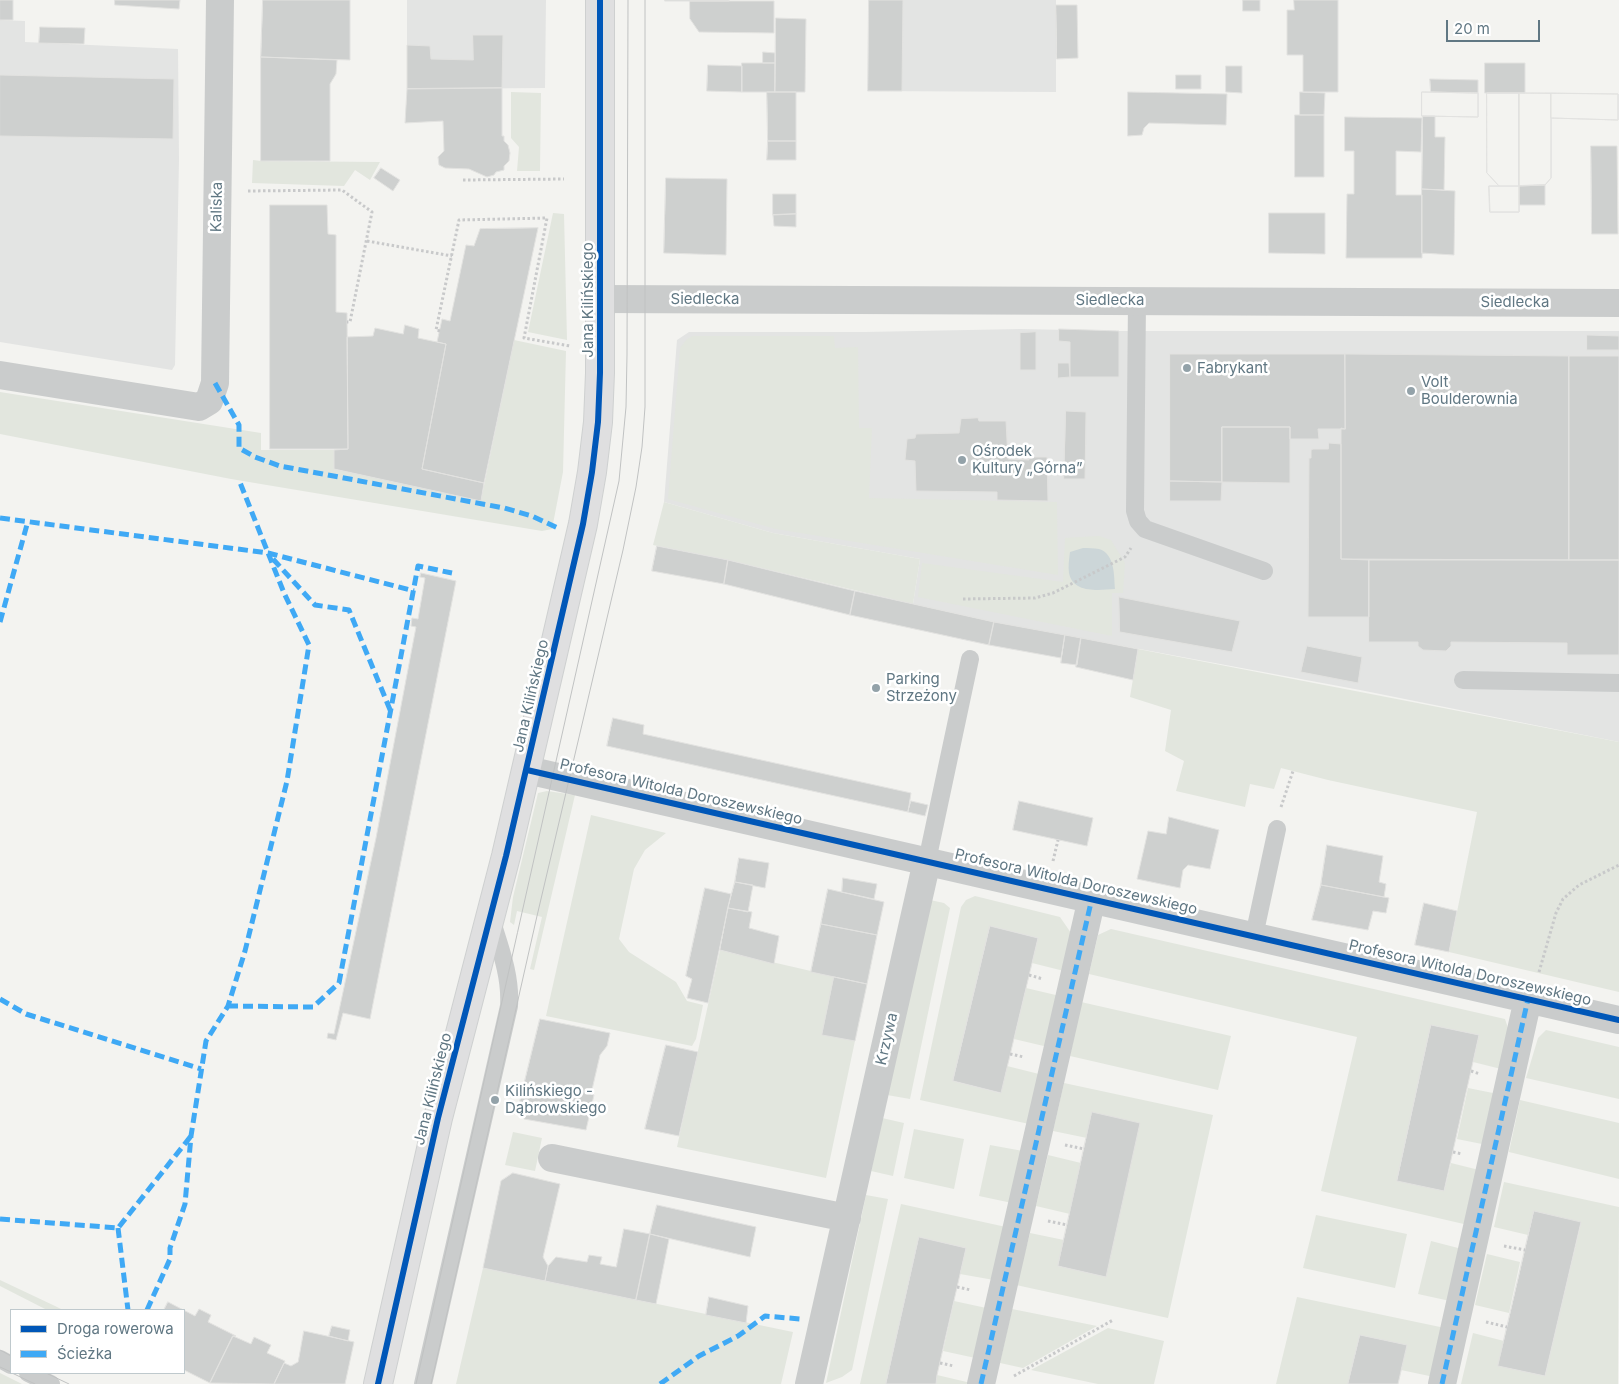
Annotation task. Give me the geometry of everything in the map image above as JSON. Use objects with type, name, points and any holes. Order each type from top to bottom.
[{"type":"street","name":"Kaliska","points":[[0,375],[199,407],[208,401],[215,383],[220,0]]},
{"type":"street","name":"Jana Kilińskiego","points":[[378,1384],[438,1118],[527,770],[583,524],[592,472],[598,422],[600,373],[600,0]]},
{"type":"street","name":"Siedlecka","points":[[600,299],[1619,302]]},
{"type":"street","name":"Profesora Witolda Doroszewskiego","points":[[527,770],[1619,1020]]},
{"type":"street","name":"Krzywa","points":[[809,1384],[927,861]]},
{"type":"street","points":[[981,1384],[1092,898]]},
{"type":"street","points":[[1442,1384],[1528,999]]},
{"type":"street","points":[[552,1158],[847,1218]]},
{"type":"lane","points":[[1137,301],[1135,511],[1138,521],[1145,529],[1264,571]]},
{"type":"lane","points":[[927,861],[970,659]]},
{"type":"lane","points":[[1463,680],[1619,683]]},
{"type":"lane","points":[[1254,936],[1277,830]]},
{"type":"lane","points":[[423,1384],[509,1006],[508,977],[491,916]]},
{"type":"lane","points":[[30,1374],[51,1384]]},
{"type":"path","points":[[463,180],[564,179]]},
{"type":"path","points":[[246,191],[342,190],[372,212],[350,322],[346,322]]},
{"type":"path","points":[[440,331],[436,330],[459,220],[547,218],[524,338],[575,347]]},
{"type":"path","points":[[367,241],[452,256]]},
{"type":"path","points":[[963,598],[1035,598],[1053,592],[1124,558]]},
{"type":"path","points":[[1277,830],[1280,813],[1293,771]]},
{"type":"path","points":[[1053,863],[1058,840]]},
{"type":"path","points":[[1538,974],[1556,913],[1563,899],[1580,885],[1619,865]]},
{"type":"path","points":[[1012,1377],[1113,1320]]},
{"type":"shaded area","points":[[407,0],[546,0],[545,88],[407,89]]},
{"type":"shaded area","points":[[868,0],[1056,0],[1056,92],[868,91]]},
{"type":"shaded area","points":[[0,20],[25,21],[25,42],[178,49],[179,160],[175,365],[172,370],[0,342]]},
{"type":"shaded area","points":[[511,92],[541,93],[540,171],[517,171],[519,147],[511,138]]},
{"type":"shaded area","points":[[253,160],[380,162],[370,180],[355,170],[344,186],[252,183]]},
{"type":"shaded area","points":[[553,213],[564,214],[567,340],[528,332]]},
{"type":"shaded area","points":[[1020,329],[1119,331],[1619,331],[1619,742],[1360,690],[994,622],[913,604],[920,559],[773,533],[664,502],[677,340],[689,332],[865,332]]},
{"type":"shaded area","points":[[693,336],[834,336],[835,348],[858,347],[859,428],[872,428],[869,498],[1057,502],[1058,575],[776,529],[668,499],[680,348],[687,339]]},
{"type":"shaded area","points":[[514,340],[566,351],[563,472],[552,529],[542,531],[231,479],[0,434],[0,392],[261,433],[261,450],[334,450],[334,469],[481,500]]},
{"type":"shaded area","points":[[664,502],[773,533],[920,559],[913,604],[728,560],[653,545]]},
{"type":"shaded area","points":[[1099,536],[1111,540],[1125,563],[1123,593],[1112,593],[1112,636],[918,597],[922,563],[1063,582],[1065,538]]},
{"type":"shaded area","points":[[1083,548],[1099,549],[1108,555],[1113,566],[1115,589],[1081,588],[1072,580],[1069,573],[1070,552]]},
{"type":"shaded area","points":[[1138,649],[1619,742],[1619,992],[1449,952],[1477,812],[1281,768],[1274,789],[1250,784],[1245,807],[1176,791],[1184,761],[1165,751],[1171,710],[1130,697]]},
{"type":"shaded area","points":[[547,791],[575,795],[534,970],[530,969],[542,917],[517,911],[514,925],[510,922],[513,897],[538,793]]},
{"type":"shaded area","points":[[591,815],[666,833],[645,850],[634,869],[619,939],[629,952],[676,982],[687,1001],[703,1005],[696,1039],[692,1046],[546,1016]]},
{"type":"shaded area","points":[[975,896],[1060,917],[1071,933],[1064,971],[1032,963],[1038,938],[990,926],[953,1081],[1000,1093],[1007,1066],[1039,1074],[1029,1124],[920,1100],[961,907],[966,900]]},
{"type":"shaded area","points":[[930,900],[944,903],[950,908],[910,1099],[887,1095]]},
{"type":"shaded area","points":[[1111,929],[1505,1019],[1509,1031],[1501,1069],[1473,1062],[1479,1035],[1431,1025],[1397,1180],[1444,1191],[1451,1163],[1479,1170],[1468,1225],[1321,1191],[1357,1037],[1089,974],[1098,935]]},
{"type":"shaded area","points":[[720,950],[867,984],[826,1178],[677,1147]]},
{"type":"shaded area","points":[[1026,988],[1060,996],[1048,1047],[1014,1039]]},
{"type":"shaded area","points":[[1081,1002],[1231,1036],[1218,1090],[1070,1056]]},
{"type":"shaded area","points":[[1546,1030],[1619,1047],[1619,1099],[1526,1078],[1538,1038]]},
{"type":"shaded area","points":[[1064,1083],[1213,1115],[1168,1318],[1016,1285],[1030,1233],[1064,1240],[1058,1266],[1106,1277],[1087,1138],[1053,1131]]},
{"type":"shaded area","points":[[1468,1088],[1498,1094],[1487,1145],[1457,1139]]},
{"type":"shaded area","points":[[1520,1100],[1619,1123],[1619,1179],[1509,1152]]},
{"type":"shaded area","points":[[882,1118],[904,1123],[893,1176],[871,1171]]},
{"type":"shaded area","points":[[914,1129],[964,1139],[954,1189],[904,1178]]},
{"type":"shaded area","points":[[513,1132],[542,1138],[535,1171],[505,1165]]},
{"type":"shaded area","points":[[990,1145],[1023,1151],[1012,1203],[979,1196]]},
{"type":"shaded area","points":[[1048,1155],[1081,1163],[1070,1214],[1036,1206]]},
{"type":"shaded area","points":[[1504,1182],[1619,1207],[1618,1384],[1461,1384],[1473,1333],[1504,1341],[1499,1366],[1545,1376],[1581,1223],[1534,1211],[1528,1235],[1494,1227]]},
{"type":"shaded area","points":[[866,1195],[888,1199],[852,1370],[842,1377],[826,1383]]},
{"type":"shaded area","points":[[901,1204],[1006,1227],[994,1280],[960,1274],[966,1248],[919,1237],[886,1384],[860,1384]]},
{"type":"shaded area","points":[[1316,1215],[1407,1234],[1395,1288],[1303,1268]]},
{"type":"shaded area","points":[[1431,1241],[1462,1249],[1450,1301],[1418,1294]]},
{"type":"shaded area","points":[[1487,1254],[1520,1262],[1509,1313],[1475,1305]]},
{"type":"shaded area","points":[[483,1268],[793,1332],[781,1384],[456,1384]]},
{"type":"shaded area","points":[[0,1280],[61,1309],[45,1309],[0,1286]]},
{"type":"shaded area","points":[[1297,1297],[1445,1328],[1434,1377],[1401,1370],[1406,1345],[1360,1335],[1348,1384],[1276,1384]]},
{"type":"shaded area","points":[[954,1301],[991,1309],[980,1359],[943,1351]]},
{"type":"shaded area","points":[[1012,1309],[1097,1326],[1023,1368],[1000,1363]]},
{"type":"shaded area","points":[[1108,1328],[1164,1341],[1154,1384],[1098,1384],[1031,1370]]},
{"type":"shaded area","points":[[0,1373],[22,1384],[0,1384]]},
{"type":"shaded area","points":[[937,1375],[971,1383],[971,1384],[936,1384]]},
{"type":"building","points":[[0,0],[13,0],[13,20],[0,20]]},
{"type":"building","points":[[115,0],[180,0],[179,9],[115,5]]},
{"type":"building","points":[[263,0],[350,0],[350,60],[261,57]]},
{"type":"building","points":[[729,0],[729,1],[665,1]]},
{"type":"building","points":[[869,0],[903,0],[902,91],[868,91]]},
{"type":"building","points":[[1243,0],[1260,0],[1260,11],[1243,11]]},
{"type":"building","points":[[1294,0],[1338,0],[1338,92],[1303,92],[1303,55],[1287,55],[1287,10],[1294,10]]},
{"type":"building","points":[[690,1],[774,1],[774,33],[699,32],[690,19]]},
{"type":"building","points":[[1056,5],[1077,5],[1078,58],[1057,59]]},
{"type":"building","points":[[776,18],[806,19],[805,92],[775,92]]},
{"type":"building","points":[[40,27],[85,28],[84,44],[39,43]]},
{"type":"building","points":[[473,35],[503,35],[502,88],[407,89],[407,45],[430,46],[431,59],[473,60]]},
{"type":"building","points":[[763,52],[775,53],[775,63],[763,63]]},
{"type":"building","points":[[261,57],[337,60],[336,74],[330,84],[330,161],[261,161]]},
{"type":"building","points":[[742,63],[775,63],[775,92],[742,92]]},
{"type":"building","points":[[1485,63],[1525,63],[1525,93],[1485,93]]},
{"type":"building","points":[[708,65],[742,66],[742,92],[707,91]]},
{"type":"building","points":[[1226,66],[1242,66],[1242,93],[1226,92]]},
{"type":"building","points":[[0,75],[174,79],[173,139],[0,136]]},
{"type":"building","points":[[1176,75],[1201,75],[1201,89],[1176,89]]},
{"type":"building","points":[[1430,79],[1478,80],[1478,93],[1431,92]]},
{"type":"building","points":[[502,88],[502,136],[504,136],[504,141],[508,145],[510,153],[509,161],[504,166],[504,170],[496,172],[494,175],[487,177],[469,169],[445,168],[439,165],[438,157],[444,151],[443,121],[405,123],[407,89]]},
{"type":"building","points":[[767,92],[796,92],[796,141],[768,141]]},
{"type":"building","points":[[1128,92],[1227,94],[1226,125],[1149,123],[1144,128],[1142,135],[1128,136]]},
{"type":"building","points":[[1300,92],[1325,93],[1324,115],[1300,115]]},
{"type":"building","points":[[1422,92],[1478,93],[1478,117],[1422,116]]},
{"type":"building","points":[[1422,92],[1478,93],[1478,117],[1422,116]]},
{"type":"building","points":[[1487,93],[1519,93],[1519,212],[1490,212],[1489,186],[1499,186],[1487,173]]},
{"type":"building","points":[[1487,93],[1519,93],[1519,186],[1499,186],[1487,173]]},
{"type":"building","points":[[1519,93],[1618,94],[1618,120],[1551,118],[1551,178],[1545,185],[1519,186]]},
{"type":"building","points":[[1519,93],[1551,93],[1551,178],[1545,185],[1519,186]]},
{"type":"building","points":[[1551,93],[1618,94],[1618,120],[1551,118]]},
{"type":"building","points":[[1295,115],[1324,115],[1324,177],[1295,177]]},
{"type":"building","points":[[1423,116],[1435,116],[1435,137],[1445,137],[1444,190],[1422,189]]},
{"type":"building","points":[[1345,117],[1422,118],[1421,152],[1396,151],[1396,195],[1422,195],[1422,258],[1346,258],[1347,194],[1354,194],[1354,151],[1345,151]]},
{"type":"building","points":[[768,141],[796,141],[796,160],[767,160]]},
{"type":"building","points":[[1591,146],[1617,146],[1618,234],[1592,234]]},
{"type":"building","points":[[381,168],[400,180],[393,191],[374,178]]},
{"type":"building","points":[[666,178],[727,179],[726,255],[664,253]]},
{"type":"building","points":[[1545,185],[1545,205],[1519,205],[1519,186]]},
{"type":"building","points":[[1489,186],[1519,186],[1519,212],[1490,212]]},
{"type":"building","points":[[1422,189],[1455,191],[1454,255],[1422,253]]},
{"type":"building","points":[[773,194],[796,194],[796,214],[773,215]]},
{"type":"building","points":[[270,205],[327,205],[328,234],[336,235],[336,312],[347,313],[348,449],[270,449]]},
{"type":"building","points":[[1269,213],[1325,213],[1325,254],[1269,253]]},
{"type":"building","points":[[796,214],[796,227],[774,226],[773,215]]},
{"type":"building","points":[[538,228],[484,483],[422,469],[446,344],[437,342],[442,319],[450,321],[466,245],[474,246],[480,229]]},
{"type":"building","points":[[405,325],[419,329],[418,338],[446,344],[422,469],[484,483],[481,501],[334,469],[334,450],[348,449],[347,337],[373,336],[375,328],[403,334]]},
{"type":"building","points":[[1059,329],[1119,331],[1119,377],[1070,377],[1070,342],[1059,341]]},
{"type":"building","points":[[1036,332],[1036,370],[1020,370],[1020,333]]},
{"type":"building","points":[[1587,335],[1619,336],[1619,350],[1587,350]]},
{"type":"building","points":[[1170,354],[1345,354],[1345,429],[1318,429],[1319,439],[1290,439],[1290,427],[1222,427],[1222,482],[1170,481]]},
{"type":"building","points":[[1345,354],[1569,356],[1569,560],[1341,559],[1341,428],[1345,429]]},
{"type":"building","points":[[1569,356],[1619,356],[1619,560],[1569,560]]},
{"type":"building","points":[[1058,363],[1069,363],[1070,377],[1058,378]]},
{"type":"building","points":[[1066,411],[1086,412],[1085,479],[1064,479]]},
{"type":"building","name":"Ośrodek Kultury „Górna”","points":[[978,418],[979,421],[1006,421],[1008,459],[1029,460],[1029,457],[1047,457],[1048,501],[997,500],[997,492],[916,491],[915,461],[905,460],[907,439],[915,438],[916,434],[959,433],[961,419]]},
{"type":"building","points":[[1222,427],[1290,427],[1290,483],[1222,482]]},
{"type":"building","points":[[1329,443],[1341,444],[1341,559],[1369,560],[1369,617],[1308,617],[1309,458],[1311,458],[1311,450],[1328,449]]},
{"type":"building","points":[[1170,481],[1222,482],[1221,501],[1170,501]]},
{"type":"building","points":[[657,546],[728,560],[724,584],[652,571]]},
{"type":"building","points":[[728,560],[855,591],[850,615],[724,584]]},
{"type":"building","points":[[1369,560],[1619,560],[1619,655],[1567,655],[1567,643],[1451,642],[1451,646],[1446,651],[1423,650],[1418,646],[1418,642],[1369,642]]},
{"type":"building","points":[[421,573],[456,581],[370,1019],[343,1013],[336,1040],[327,1038],[328,1033],[334,1034],[376,838],[416,627],[411,626],[412,618],[418,619],[425,578],[420,577]]},
{"type":"building","points":[[855,591],[994,622],[989,645],[850,615]]},
{"type":"building","points":[[1119,597],[1240,621],[1232,652],[1120,632]]},
{"type":"building","points":[[994,622],[1065,635],[1061,658],[989,645]]},
{"type":"building","points":[[1065,635],[1081,638],[1077,665],[1061,663]]},
{"type":"building","points":[[1081,638],[1138,649],[1133,680],[1076,667]]},
{"type":"building","points":[[1307,646],[1362,657],[1358,683],[1301,672]]},
{"type":"building","points":[[613,718],[644,725],[643,734],[911,793],[908,812],[607,746]]},
{"type":"building","points":[[911,801],[928,805],[925,816],[908,812]]},
{"type":"building","points":[[1019,801],[1093,818],[1087,846],[1013,830]]},
{"type":"building","points":[[1169,817],[1219,830],[1210,869],[1188,865],[1183,870],[1180,888],[1137,879],[1148,831],[1166,834]]},
{"type":"building","points":[[1327,845],[1383,856],[1379,882],[1386,884],[1384,897],[1321,885]]},
{"type":"building","points":[[739,858],[769,863],[765,888],[735,882]]},
{"type":"building","points":[[843,878],[877,884],[874,899],[842,892]]},
{"type":"building","points":[[735,882],[753,885],[748,912],[728,908]]},
{"type":"building","points":[[1321,885],[1389,898],[1386,913],[1373,911],[1368,930],[1312,920]]},
{"type":"building","points":[[705,888],[731,894],[708,1003],[687,998],[692,979],[686,976]]},
{"type":"building","points":[[828,889],[884,902],[877,935],[821,924]]},
{"type":"building","points":[[1424,903],[1457,911],[1449,952],[1415,945]]},
{"type":"building","points":[[728,908],[752,912],[749,928],[779,936],[774,964],[720,950]]},
{"type":"building","points":[[821,924],[877,935],[867,984],[811,972]]},
{"type":"building","points":[[990,926],[1038,938],[1001,1093],[953,1081]]},
{"type":"building","points":[[834,977],[867,984],[855,1041],[822,1035]]},
{"type":"building","points":[[540,1019],[610,1033],[607,1046],[600,1055],[591,1094],[594,1095],[586,1130],[524,1119],[518,1109]]},
{"type":"building","points":[[1431,1025],[1479,1035],[1444,1191],[1397,1181]]},
{"type":"building","points":[[666,1045],[698,1052],[679,1136],[645,1129]]},
{"type":"building","points":[[1092,1112],[1140,1123],[1106,1277],[1058,1266]]},
{"type":"building","points":[[513,1173],[560,1184],[543,1257],[548,1266],[545,1281],[483,1268],[501,1181]]},
{"type":"building","points":[[657,1205],[756,1227],[750,1257],[650,1234]]},
{"type":"building","points":[[1534,1211],[1581,1222],[1545,1376],[1498,1366]]},
{"type":"building","points":[[624,1229],[650,1234],[636,1300],[545,1281],[548,1266],[556,1257],[587,1262],[589,1255],[602,1257],[600,1264],[616,1267]]},
{"type":"building","points":[[650,1234],[669,1239],[656,1304],[636,1300]]},
{"type":"building","points":[[919,1237],[966,1248],[936,1384],[886,1384]]},
{"type":"building","points":[[709,1297],[748,1306],[746,1323],[706,1315]]},
{"type":"building","points":[[168,1302],[181,1309],[164,1309]]},
{"type":"building","points":[[199,1309],[211,1315],[208,1322],[236,1336],[233,1336],[210,1383],[185,1370],[185,1311],[195,1316]]},
{"type":"building","points":[[332,1326],[350,1330],[348,1341],[329,1336]]},
{"type":"building","points":[[304,1331],[354,1342],[345,1384],[274,1384],[284,1363],[291,1366],[298,1362]]},
{"type":"building","points":[[1360,1335],[1407,1345],[1398,1384],[1348,1384]]},
{"type":"building","points":[[233,1336],[251,1344],[254,1337],[271,1345],[267,1353],[285,1361],[274,1384],[210,1383]]},
{"type":"tram line","points":[[416,1384],[619,481],[626,407],[627,355],[628,0]]},
{"type":"tram line","points":[[431,1384],[636,487],[645,407],[645,0]]},
{"type":"tram line","points":[[0,1350],[10,1355]]},
{"type":"tram line","points":[[0,1367],[10,1372]]},
{"type":"tram line","points":[[14,1374],[35,1384]]},
{"type":"tram line","points":[[48,1374],[69,1384]]},
{"type":"marked path","points":[[215,383],[239,425],[239,448],[255,457],[280,466],[504,508],[532,516],[560,529]]},
{"type":"marked path","points":[[147,1309],[170,1259],[170,1248],[185,1204],[191,1136],[206,1041],[228,1006],[245,951],[287,781],[309,645],[284,593],[239,480]]},
{"type":"marked path","points":[[0,518],[268,553],[414,591]]},
{"type":"marked path","points":[[0,622],[28,521]]},
{"type":"marked path","points":[[273,559],[315,605],[349,610],[391,712]]},
{"type":"marked path","points":[[228,1006],[313,1007],[339,983],[418,566],[452,573]]},
{"type":"marked path","points":[[981,1384],[1092,898]]},
{"type":"marked path","points":[[0,999],[26,1014],[201,1069]]},
{"type":"marked path","points":[[1442,1384],[1528,999]]},
{"type":"marked path","points":[[0,1219],[118,1228],[191,1136]]},
{"type":"marked path","points":[[118,1228],[128,1309]]},
{"type":"marked path","points":[[660,1384],[699,1356],[738,1336],[765,1316],[800,1319]]},
{"type":"cycle path","points":[[378,1384],[438,1118],[506,856],[583,524],[592,472],[598,422],[600,373],[600,0]]},
{"type":"cycle path","points":[[527,770],[1619,1020]]},
{"type":"place","name":"Fabrykant","points":[[1187,368]]},
{"type":"place","name":"Volt Boulderownia","points":[[1411,391]]},
{"type":"place","name":"Ośrodek Kultury „Górna”","points":[[962,460]]},
{"type":"place","name":"Parking Strzeżony","points":[[876,688]]},
{"type":"place","name":"Kilińskiego - Dąbrowskiego","points":[[495,1100]]}]
